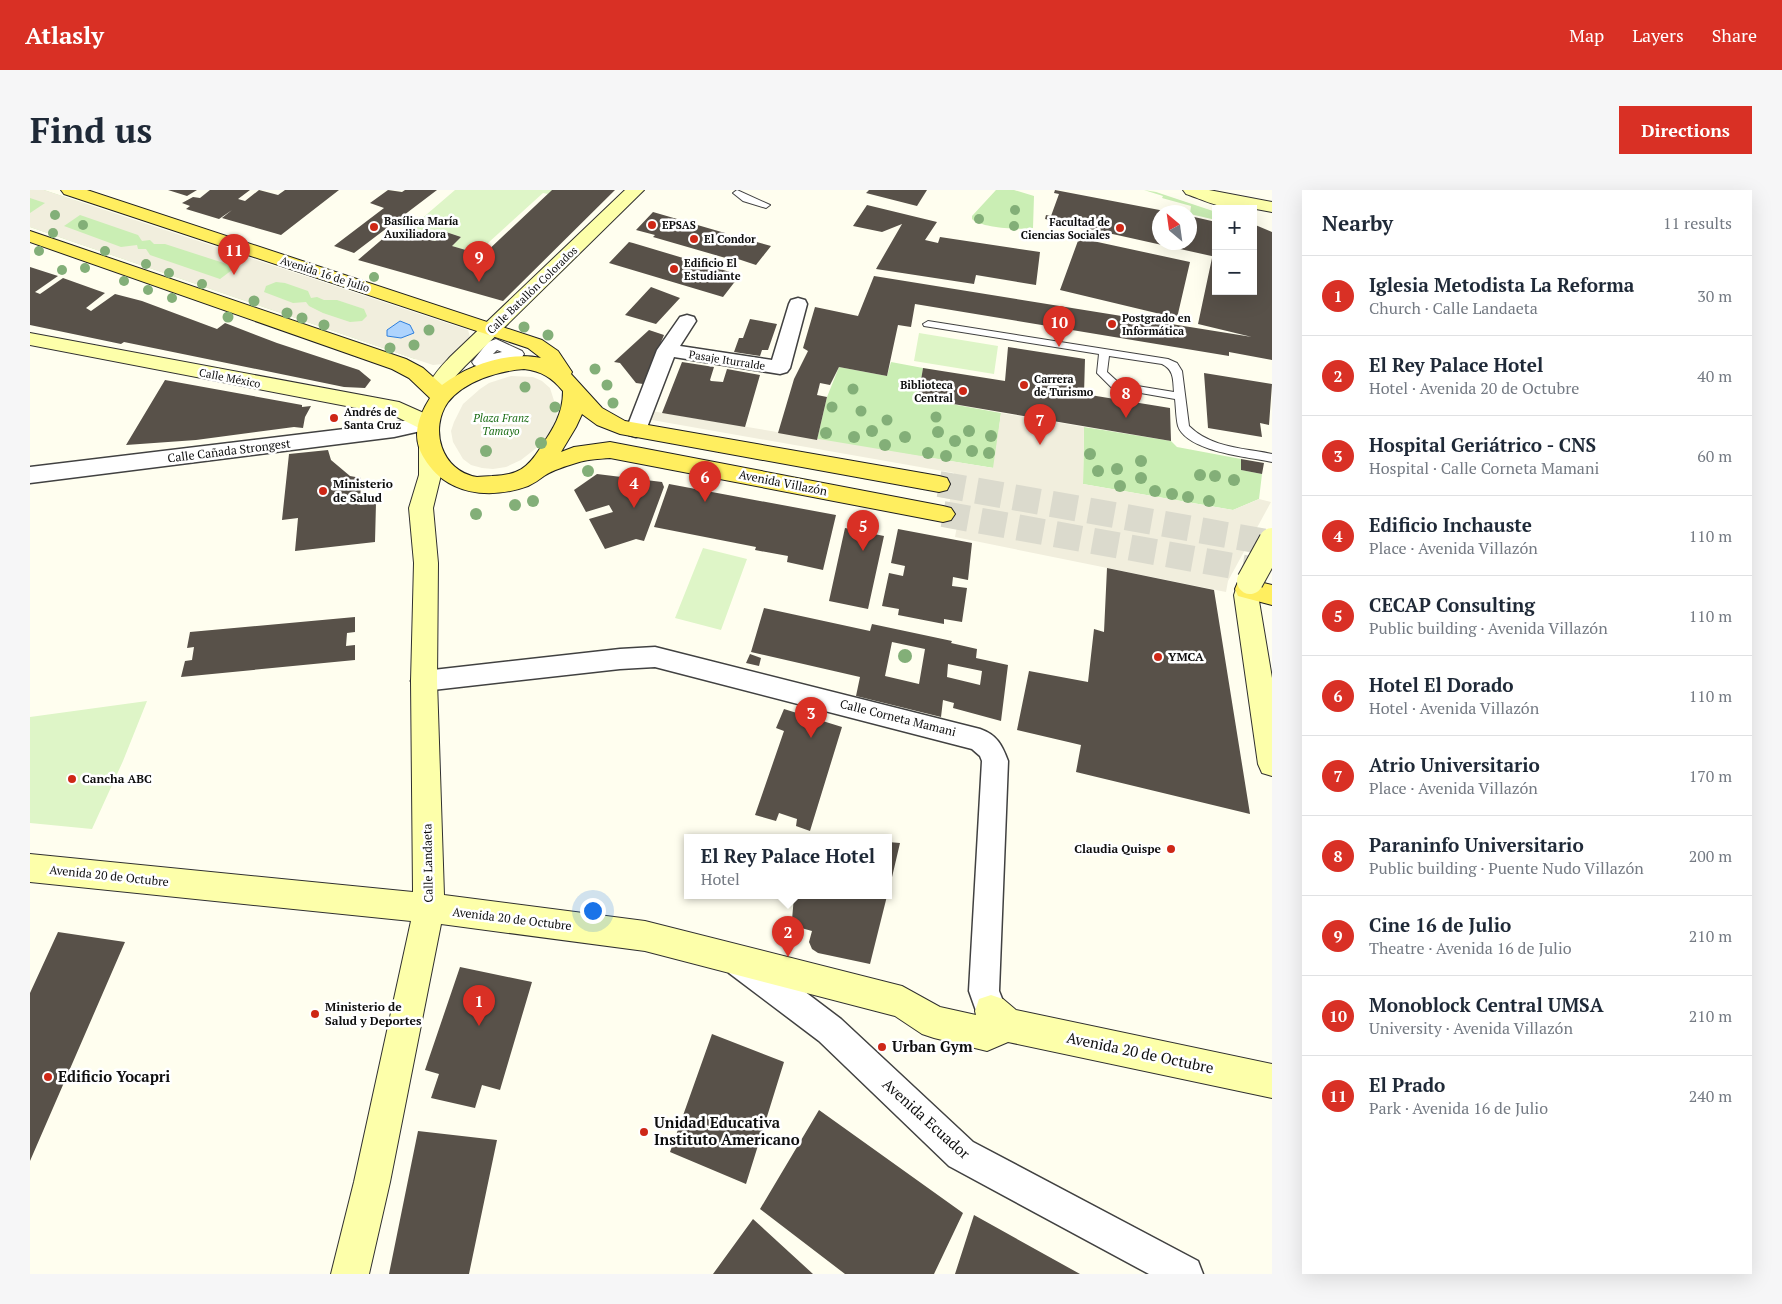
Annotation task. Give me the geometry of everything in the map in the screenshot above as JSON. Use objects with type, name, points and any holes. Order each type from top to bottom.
[{"type":"main road","name":"Calle Batallón Colorados","points":[[440,395],[442,379],[492,337],[635,190]]},
{"type":"main road","points":[[1192,190],[1217,197],[1272,207]]},
{"type":"main road","name":"Avenida 16 de Julio","points":[[85,192],[492,337],[535,344],[551,356],[560,366],[569,384]]},
{"type":"main road","points":[[1217,197],[1234,205]]},
{"type":"main road","points":[[1257,215],[1272,222]]},
{"type":"main road","points":[[30,236],[399,364],[416,373],[440,395]]},
{"type":"main road","name":"Calle México","points":[[30,339],[399,410],[429,434]]},
{"type":"main road","points":[[516,364],[542,365],[552,369],[569,384],[574,402],[570,420],[537,470],[519,480],[492,486],[471,485],[447,474],[438,466],[429,434],[440,395],[467,378],[493,368],[516,364]]},
{"type":"main road","name":"Avenida Villazón","points":[[569,384],[590,409],[602,419],[620,427],[939,484]]},
{"type":"main road","name":"Calle Landaeta","points":[[350,1274],[372,1182],[428,908],[424,682],[426,563],[421,508],[430,475],[429,434]]},
{"type":"main road","name":"Avenida Villazón","points":[[537,470],[574,455],[610,450],[943,514]]},
{"type":"main road","points":[[1272,542],[1248,585],[1272,764]]},
{"type":"main road","points":[[1248,585],[1272,595]]},
{"type":"main road","name":"Avenida 20 de Octubre","points":[[30,868],[428,908],[645,936],[740,962],[902,1002],[934,1022],[986,1034],[1000,1018],[1272,1081]]},
{"type":"street","name":"Pasaje Iturralde","points":[[667,350],[780,368],[798,304]]},
{"type":"street","points":[[636,430],[667,350],[687,321]]},
{"type":"street","name":"Calle Cañada Strongest","points":[[30,474],[394,430],[429,434]]},
{"type":"street","name":"Calle Corneta Mamani","points":[[424,682],[620,659],[655,657],[980,740],[990,749],[995,761],[984,991],[1000,1018]]},
{"type":"street","name":"Avenida Ecuador","points":[[740,962],[830,1030],[961,1154],[1185,1274]]},
{"type":"lane","points":[[726,190],[740,193],[746,200],[766,205]]},
{"type":"lane","points":[[928,324],[1164,361],[1173,365],[1177,371],[1184,427],[1196,439],[1207,444],[1272,458]]},
{"type":"lane","points":[[1104,352],[1102,372],[1116,386],[1179,396]]},
{"type":"green space","points":[[30,190],[44,190],[458,329],[415,359],[30,227]]},
{"type":"green space","points":[[455,190],[552,190],[548,194],[543,193],[477,253],[452,246],[461,237],[446,232],[435,241],[405,233]]},
{"type":"green space","points":[[996,190],[1014,190],[1034,196],[1033,228],[1019,229],[992,226],[972,219],[972,216]]},
{"type":"green space","points":[[1144,190],[1195,205],[1187,205],[1162,198],[1163,196]]},
{"type":"green space","points":[[1197,206],[1212,211],[1212,219],[1197,216]]},
{"type":"green space","points":[[919,333],[998,346],[994,374],[914,361]]},
{"type":"green space","points":[[891,362],[923,368],[918,398],[1001,413],[994,468],[817,440],[827,397],[839,367],[887,376]]},
{"type":"green space","points":[[1084,427],[1171,441],[1177,447],[1241,459],[1241,470],[1262,474],[1259,499],[1233,510],[1083,484]]},
{"type":"green space","points":[[703,548],[747,559],[721,630],[675,618]]},
{"type":"green space","name":"Cancha ABC","points":[[147,701],[123,761],[92,829],[30,823],[30,717]]},
{"type":"shaded area","points":[[30,190],[44,190],[468,330],[470,337],[443,364],[433,365],[30,227],[30,213],[45,203],[30,198]],"holes":[[[80,215],[138,235],[142,241],[150,240],[154,244],[165,244],[236,267],[220,279],[150,255],[146,249],[138,249],[137,245],[121,247],[64,226]],[[276,282],[308,291],[311,298],[337,300],[364,309],[367,316],[362,321],[350,322],[323,313],[309,306],[306,302],[293,303],[264,292],[266,286]]]},
{"type":"shaded area","name":"Plaza Franz Tamayo","points":[[511,376],[533,377],[542,381],[550,388],[556,407],[557,417],[554,427],[544,442],[521,460],[506,467],[493,469],[471,465],[463,459],[453,442],[451,431],[454,422],[463,404],[480,389],[489,383]]},
{"type":"shaded area","points":[[651,411],[993,468],[1001,413],[1084,427],[1083,484],[1233,510],[1259,499],[1271,502],[1228,581],[1226,592],[955,537],[959,515],[948,512],[950,499],[940,497],[942,484],[952,485],[954,473],[652,420],[649,419]]},
{"type":"water","points":[[400,321],[410,325],[414,333],[401,338],[387,336],[387,330]]},
{"type":"building","points":[[168,190],[197,190],[187,196]]},
{"type":"building","points":[[210,190],[250,190],[238,199],[245,201],[259,190],[278,195],[285,190],[339,190],[281,235],[222,218],[232,210],[219,219],[186,209],[190,206],[182,203],[193,197],[200,198]]},
{"type":"building","name":"Basílica María Auxiliadora","points":[[388,190],[402,192],[405,190],[437,190],[354,253],[334,246],[384,208],[370,203]]},
{"type":"building","points":[[552,190],[615,190],[503,301],[358,260],[393,230],[435,241],[446,232],[461,237],[452,246],[483,255]]},
{"type":"building","points":[[869,190],[927,190],[917,206],[866,193]]},
{"type":"building","name":"Facultad de Ciencias Sociales","points":[[1055,190],[1152,209],[1152,243],[1045,219],[1046,215],[1051,216],[1059,194],[1054,193]]},
{"type":"building","points":[[867,205],[937,222],[925,240],[938,243],[940,237],[1040,252],[1036,285],[976,275],[974,284],[876,269],[902,224],[882,232],[853,226]]},
{"type":"building","name":"El Condor","points":[[653,212],[684,221],[680,226],[690,229],[694,224],[725,233],[721,237],[734,241],[738,237],[771,246],[756,265],[653,237],[655,235],[636,230]]},
{"type":"building","name":"Facultad de Ciencias Sociales","points":[[1197,218],[1212,221],[1212,256],[1184,250],[1197,250]]},
{"type":"building","points":[[1257,226],[1272,232],[1272,360],[1229,352],[1229,356],[915,304],[911,327],[898,325],[887,376],[839,367],[830,385],[820,383],[817,395],[827,397],[817,440],[778,433],[794,379],[808,351],[803,348],[815,307],[858,316],[874,276],[1252,337],[1198,324],[1212,258],[1212,295],[1257,295]]},
{"type":"building","points":[[1079,238],[1190,262],[1177,318],[1060,290]]},
{"type":"building","name":"Edificio El Estudiante","points":[[629,242],[740,275],[723,297],[609,263]]},
{"type":"building","points":[[30,267],[58,276],[35,292],[40,294],[63,278],[105,293],[86,308],[91,311],[115,294],[142,301],[217,329],[225,323],[277,343],[359,370],[371,380],[365,388],[344,387],[124,342],[121,344],[30,325]]},
{"type":"building","points":[[651,287],[680,298],[656,324],[625,315]]},
{"type":"building","points":[[750,319],[777,324],[768,350],[762,350],[760,356],[734,352],[739,338],[743,338]]},
{"type":"building","points":[[649,330],[664,335],[645,381],[643,384],[636,383],[620,363],[614,362]]},
{"type":"building","points":[[1008,347],[1085,359],[1084,394],[1170,408],[1171,441],[918,398],[923,368],[1005,381]]},
{"type":"building","points":[[682,362],[714,367],[711,381],[723,382],[727,369],[760,375],[745,427],[662,413]]},
{"type":"building","points":[[1204,373],[1272,384],[1269,425],[1260,423],[1262,437],[1208,428]]},
{"type":"building","points":[[165,380],[302,405],[302,407],[311,406],[305,417],[303,428],[294,427],[196,440],[126,445]]},
{"type":"building","name":"Ministerio de Salud","points":[[328,450],[331,460],[350,476],[361,478],[360,505],[376,503],[375,542],[295,551],[298,518],[282,520],[289,454]]},
{"type":"building","points":[[1241,459],[1264,463],[1262,474],[1241,470]]},
{"type":"building","points":[[597,474],[662,482],[664,487],[644,541],[636,539],[605,549],[589,519],[613,512],[609,505],[586,512],[574,490]]},
{"type":"building","points":[[669,484],[836,515],[823,570],[787,562],[788,556],[755,550],[756,547],[654,527]]},
{"type":"building","points":[[845,528],[884,536],[868,609],[829,601]]},
{"type":"building","points":[[898,529],[972,543],[968,580],[953,577],[952,586],[967,588],[962,622],[944,619],[944,624],[898,615],[899,609],[882,606],[889,573],[903,576],[905,566],[891,563]]},
{"type":"building","points":[[1107,568],[1214,590],[1250,814],[1076,772],[1081,745],[1017,730],[1029,671],[1088,682],[1094,629],[1104,632]]},
{"type":"building","points":[[764,608],[870,631],[872,624],[952,641],[951,643],[977,649],[976,658],[1008,665],[1001,721],[953,708],[954,703],[943,700],[941,717],[856,696],[860,677],[751,652]],"holes":[[[892,642],[925,649],[919,684],[885,676]],[[948,664],[982,671],[980,685],[947,677]]]},
{"type":"building","points":[[355,617],[355,632],[347,633],[346,646],[355,645],[355,660],[181,677],[185,661],[192,660],[194,647],[187,648],[190,632]]},
{"type":"building","points":[[750,654],[761,658],[759,666],[746,663]]},
{"type":"building","points":[[784,709],[842,727],[810,831],[796,826],[797,819],[779,813],[776,821],[755,815],[784,731],[776,728]]},
{"type":"building","points":[[892,842],[900,843],[892,877]]},
{"type":"building","points":[[794,899],[886,899],[870,964],[818,953],[812,949],[809,942],[812,931],[794,926],[792,920]]},
{"type":"building","name":"Edificio Yocapri","points":[[58,932],[125,942],[30,1161],[30,993]]},
{"type":"building","points":[[460,967],[532,982],[500,1090],[482,1085],[475,1108],[431,1098],[439,1074],[425,1070]]},
{"type":"building","points":[[712,1034],[784,1062],[746,1184],[670,1152]]},
{"type":"building","points":[[819,1110],[963,1213],[934,1274],[845,1274],[760,1209]]},
{"type":"building","points":[[418,1131],[497,1140],[469,1274],[389,1274]]},
{"type":"building","points":[[974,1215],[1080,1274],[955,1274]]},
{"type":"building","points":[[753,1219],[813,1274],[713,1274]]},
{"type":"tunnel","points":[[939,484],[1272,543]]},
{"type":"tunnel","points":[[943,514],[1272,573]]},
{"type":"place","name":"EPSAS","points":[[652,225]]},
{"type":"place","name":"Basílica María Auxiliadora","points":[[374,227]]},
{"type":"place","name":"Facultad de Ciencias Sociales","points":[[1120,228]]},
{"type":"place","name":"El Condor","points":[[694,239]]},
{"type":"place","name":"Edificio El Estudiante","points":[[674,269]]},
{"type":"place","name":"El Prado","points":[[234,275]]},
{"type":"place","name":"Cine 16 de Julio","points":[[479,282]]},
{"type":"place","name":"Postgrado en Informática","points":[[1112,324]]},
{"type":"place","name":"Monoblock Central UMSA","points":[[1059,347]]},
{"type":"place","name":"Carrera de Turismo","points":[[1024,385]]},
{"type":"place","name":"Biblioteca Central","points":[[963,391]]},
{"type":"place","name":"Andrés de Santa Cruz","points":[[334,418]]},
{"type":"place","name":"Paraninfo Universitario","points":[[1126,418]]},
{"type":"place","name":"Atrio Universitario","points":[[1040,445]]},
{"type":"place","name":"Ministerio de Salud","points":[[323,491]]},
{"type":"place","name":"Hotel El Dorado","points":[[705,502]]},
{"type":"place","name":"Edificio Inchauste","points":[[634,508]]},
{"type":"place","name":"CECAP Consulting","points":[[863,551]]},
{"type":"place","name":"YMCA","points":[[1158,657]]},
{"type":"place","name":"Hospital Geriátrico - CNS","points":[[811,738]]},
{"type":"place","name":"Cancha ABC","points":[[72,779]]},
{"type":"place","name":"Claudia Quispe","points":[[1171,849]]},
{"type":"place","name":"El Rey Palace Hotel","points":[[788,957]]},
{"type":"place","name":"Ministerio de Salud y Deportes","points":[[315,1014]]},
{"type":"place","name":"Iglesia Metodista La Reforma","points":[[479,1026]]},
{"type":"place","name":"Urban Gym","points":[[882,1047]]},
{"type":"place","name":"Edificio Yocapri","points":[[48,1077]]},
{"type":"place","name":"Unidad Educativa Instituto Americano","points":[[644,1132]]}]
